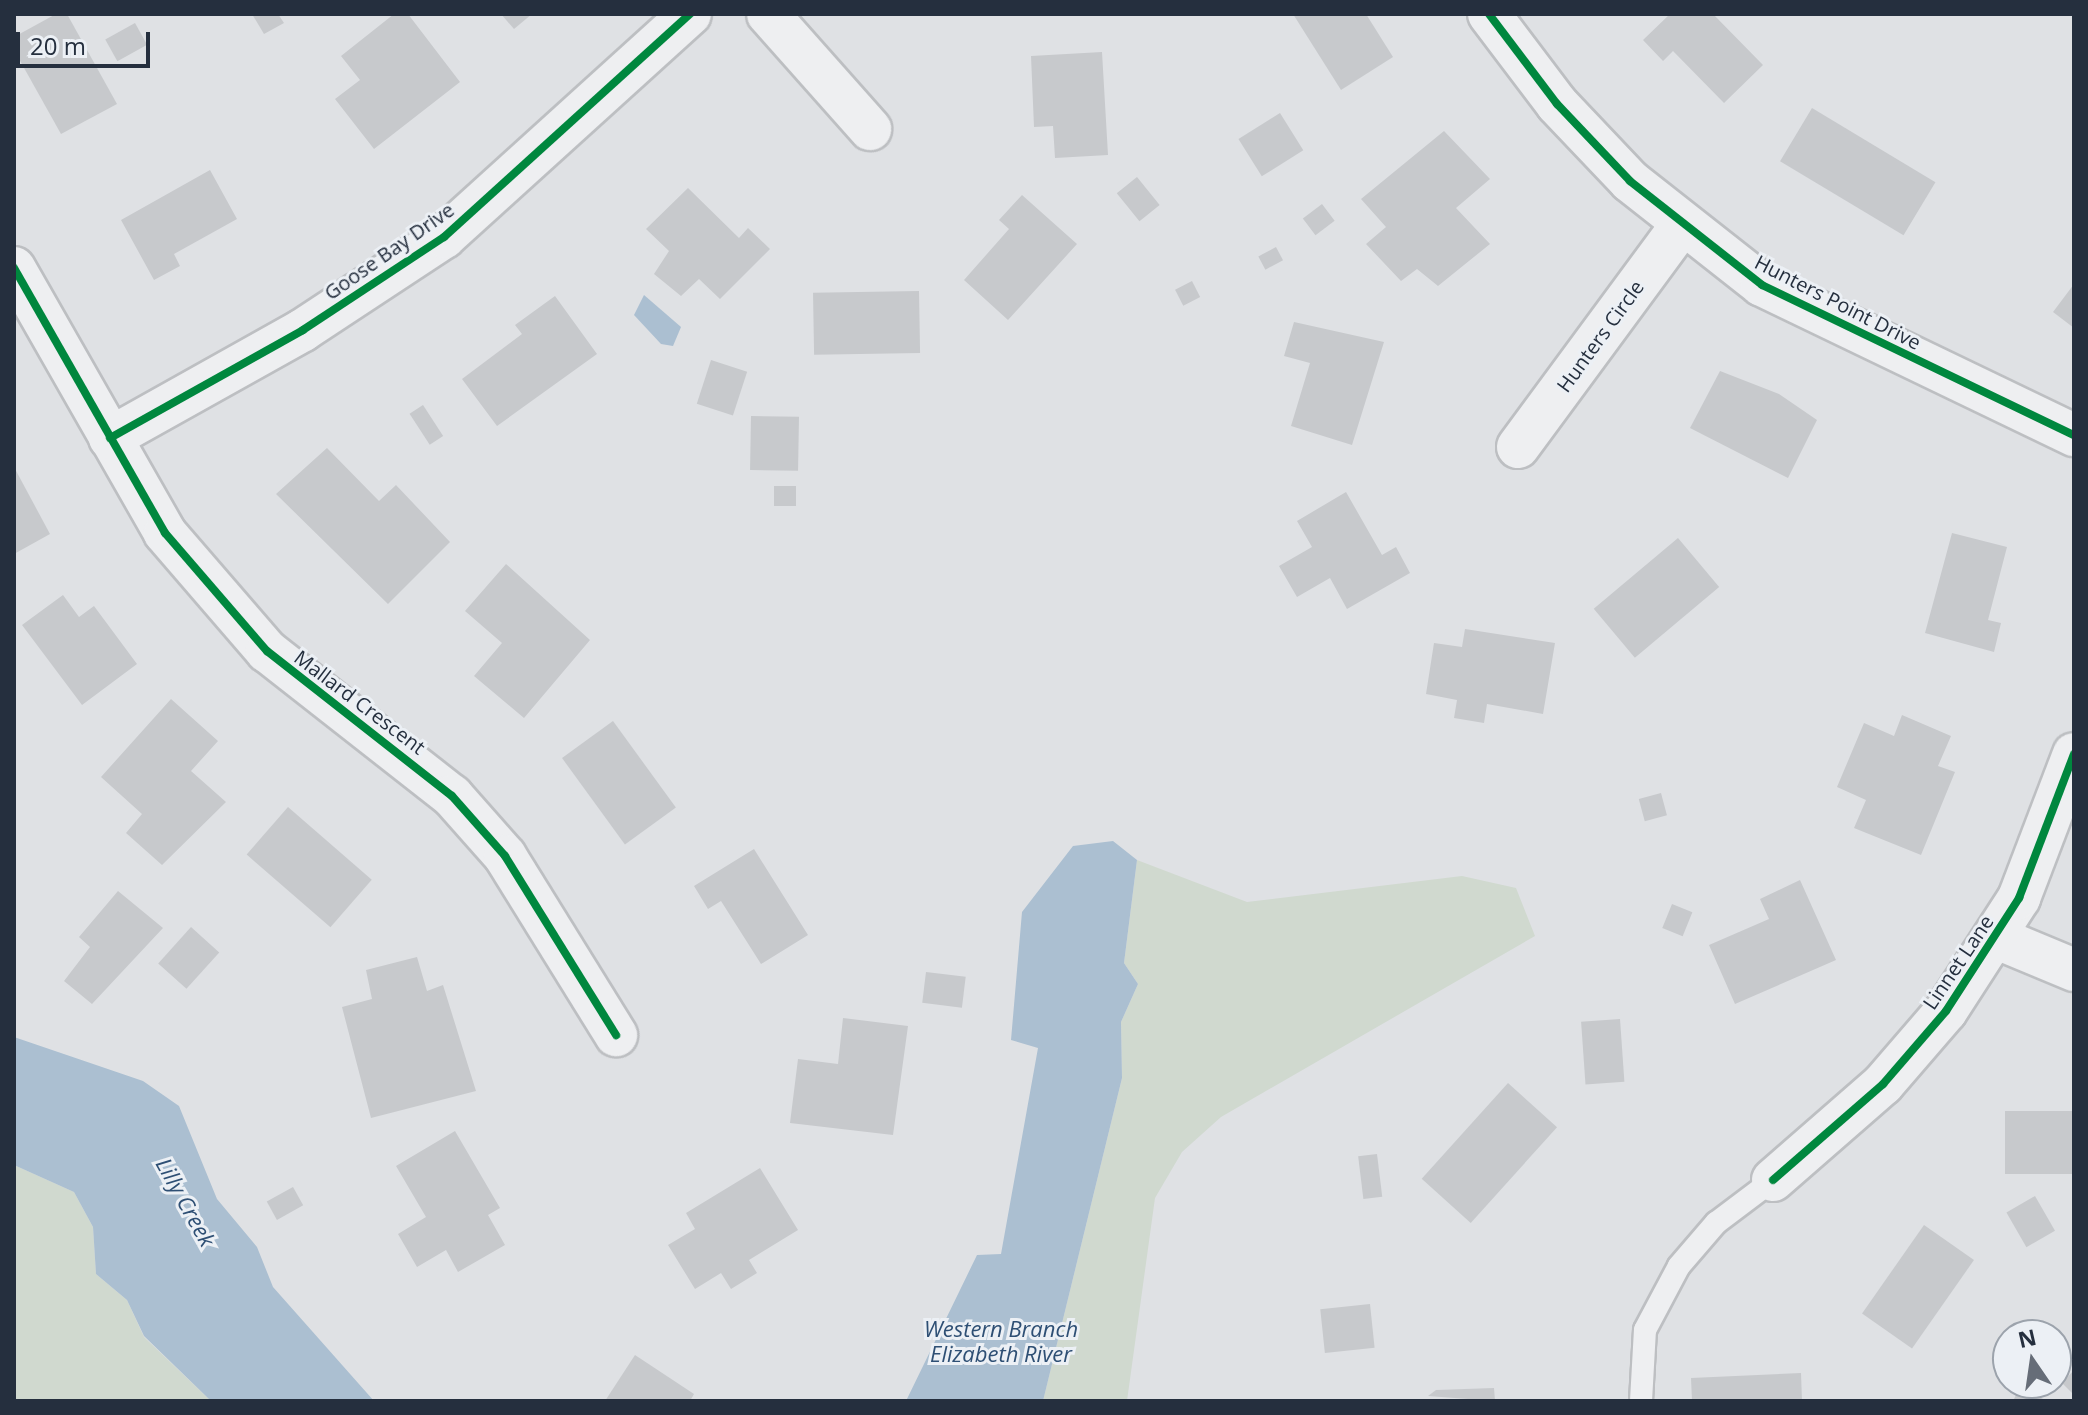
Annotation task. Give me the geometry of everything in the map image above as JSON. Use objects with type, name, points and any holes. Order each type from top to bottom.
[{"type":"street","name":"Goose Bay Drive","points":[[110,438],[303,330],[444,237],[690,14]]},
{"type":"street","points":[[768,14],[870,129]]},
{"type":"street","name":"Hunters Point Drive","points":[[1489,14],[1557,104],[1681,226],[1762,285],[2074,435]]},
{"type":"street","name":"Hunters Circle","points":[[1518,447],[1681,226]]},
{"type":"street","name":"Mallard Crescent","points":[[14,268],[165,533],[219,602],[323,697],[393,743],[505,856],[616,1035]]},
{"type":"street","name":"Linnet Lane","points":[[1773,1180],[1883,1084],[1997,938],[2052,821],[2074,754]]},
{"type":"street","points":[[1997,938],[2074,970]]},
{"type":"lane","points":[[1641,1401],[1645,1330],[1679,1266],[1716,1223],[1773,1180]]},
{"type":"shaded area","points":[[1137,860],[1247,902],[1462,876],[1516,888],[1535,936],[1221,1117],[1182,1152],[1155,1198],[1127,1401],[1043,1401],[1122,1078],[1121,1022],[1138,984],[1124,963]]},
{"type":"shaded area","points":[[14,1165],[74,1192],[93,1227],[96,1274],[127,1300],[144,1337],[211,1401],[14,1401]]},
{"type":"water","points":[[644,295],[681,327],[673,346],[661,344],[634,315]]},
{"type":"water","name":"Western Branch Elizabeth River","points":[[1113,841],[1137,860],[1124,963],[1138,984],[1121,1022],[1122,1078],[1043,1401],[906,1401],[977,1255],[1001,1254],[1038,1048],[1011,1040],[1022,912],[1073,846]]},
{"type":"water","name":"Lilly Creek","points":[[14,1037],[143,1081],[179,1106],[217,1199],[257,1247],[273,1287],[374,1401],[211,1401],[144,1336],[127,1300],[96,1274],[93,1227],[74,1192],[14,1165]]},
{"type":"building","points":[[56,14],[67,14],[117,104],[61,134],[14,50],[14,37]]},
{"type":"building","points":[[252,14],[278,14],[284,23],[264,34]]},
{"type":"building","points":[[394,14],[408,14],[460,82],[374,149],[335,99],[360,80],[341,56]]},
{"type":"building","points":[[501,14],[532,14],[514,29]]},
{"type":"building","points":[[1293,14],[1366,14],[1393,57],[1341,90]]},
{"type":"building","points":[[1670,14],[1713,14],[1763,65],[1724,103],[1673,51],[1663,61],[1643,40]]},
{"type":"building","points":[[135,23],[147,45],[117,61],[105,39]]},
{"type":"building","points":[[1102,52],[1108,155],[1055,158],[1053,126],[1034,127],[1031,56]]},
{"type":"building","points":[[1812,108],[1935,182],[1903,235],[1780,161]]},
{"type":"building","points":[[1280,113],[1303,150],[1262,176],[1238,139]]},
{"type":"building","points":[[1444,131],[1490,179],[1456,208],[1490,244],[1438,286],[1417,269],[1401,281],[1366,244],[1386,227],[1361,199]]},
{"type":"building","points":[[210,170],[237,219],[174,254],[180,266],[154,280],[121,220]]},
{"type":"building","points":[[1137,177],[1160,205],[1139,221],[1117,193]]},
{"type":"building","points":[[688,188],[739,238],[748,228],[770,249],[720,299],[699,279],[681,296],[654,274],[669,251],[646,229]]},
{"type":"building","points":[[1022,195],[1077,244],[1008,320],[964,280],[1009,229],[999,220]]},
{"type":"building","points":[[1322,204],[1335,221],[1315,235],[1303,218]]},
{"type":"building","points":[[1276,247],[1283,260],[1265,270],[1258,256]]},
{"type":"building","points":[[1192,281],[1200,297],[1183,306],[1175,290]]},
{"type":"building","points":[[2074,284],[2074,328],[2053,312]]},
{"type":"building","points":[[919,291],[920,353],[814,355],[813,293]]},
{"type":"building","points":[[555,296],[597,354],[497,426],[462,379],[522,334],[515,325]]},
{"type":"building","points":[[1294,322],[1384,342],[1352,445],[1291,426],[1310,363],[1284,356]]},
{"type":"building","points":[[711,360],[747,372],[733,415],[697,404]]},
{"type":"building","points":[[1720,371],[1779,394],[1817,420],[1788,478],[1690,428]]},
{"type":"building","points":[[423,405],[443,436],[430,445],[410,414]]},
{"type":"building","points":[[751,416],[799,417],[798,471],[750,470]]},
{"type":"building","points":[[327,448],[379,501],[396,485],[450,542],[388,604],[276,494]]},
{"type":"building","points":[[14,467],[50,534],[14,554]]},
{"type":"building","points":[[774,486],[796,486],[796,506],[774,506]]},
{"type":"building","points":[[1346,492],[1382,555],[1396,547],[1410,573],[1347,609],[1330,578],[1297,597],[1279,566],[1312,547],[1297,521]]},
{"type":"building","points":[[1952,533],[2007,547],[1988,620],[2001,623],[1994,652],[1925,633]]},
{"type":"building","points":[[1678,538],[1719,587],[1635,658],[1594,609]]},
{"type":"building","points":[[506,564],[590,640],[524,718],[474,676],[502,643],[465,611]]},
{"type":"building","points":[[63,595],[79,617],[94,606],[137,664],[82,705],[22,625]]},
{"type":"building","points":[[1465,629],[1555,643],[1543,714],[1487,704],[1484,723],[1454,718],[1457,700],[1426,694],[1434,643],[1462,647]]},
{"type":"building","points":[[171,699],[218,741],[191,771],[226,802],[162,865],[126,833],[142,814],[101,777]]},
{"type":"building","points":[[1902,715],[1951,736],[1938,766],[1955,772],[1921,855],[1854,828],[1866,800],[1837,787],[1864,723],[1894,736]]},
{"type":"building","points":[[613,721],[676,808],[625,845],[562,758]]},
{"type":"building","points":[[1661,793],[1667,815],[1645,821],[1639,799]]},
{"type":"building","points":[[288,807],[372,880],[330,927],[247,855]]},
{"type":"building","points":[[754,849],[808,935],[761,964],[721,901],[708,909],[694,886]]},
{"type":"building","points":[[1800,880],[1836,960],[1735,1004],[1709,945],[1769,919],[1760,899]]},
{"type":"building","points":[[118,891],[163,928],[92,1004],[64,981],[90,947],[79,937]]},
{"type":"building","points":[[1672,904],[1692,912],[1683,936],[1662,928]]},
{"type":"building","points":[[191,927],[219,952],[186,989],[158,963]]},
{"type":"building","points":[[417,957],[427,991],[443,985],[476,1091],[371,1118],[342,1007],[372,999],[366,970]]},
{"type":"building","points":[[926,972],[966,977],[962,1008],[922,1003]]},
{"type":"building","points":[[843,1018],[908,1026],[893,1135],[790,1123],[798,1059],[838,1064]]},
{"type":"building","points":[[1620,1019],[1624,1082],[1585,1085],[1581,1022]]},
{"type":"building","points":[[1508,1083],[1557,1127],[1471,1223],[1422,1179]]},
{"type":"building","points":[[2005,1111],[2074,1111],[2074,1174],[2005,1174]]},
{"type":"building","points":[[455,1131],[500,1208],[488,1215],[505,1245],[458,1272],[446,1250],[417,1267],[398,1234],[426,1217],[396,1166]]},
{"type":"building","points":[[1377,1154],[1382,1197],[1363,1199],[1358,1156]]},
{"type":"building","points":[[760,1168],[798,1230],[749,1260],[757,1273],[731,1289],[721,1273],[695,1289],[668,1245],[695,1229],[686,1213]]},
{"type":"building","points":[[293,1187],[303,1205],[277,1220],[267,1202]]},
{"type":"building","points":[[2035,1196],[2055,1231],[2026,1247],[2006,1212]]},
{"type":"building","points":[[1924,1225],[1974,1260],[1912,1348],[1862,1313]]},
{"type":"building","points":[[1370,1304],[1375,1348],[1325,1353],[1320,1309]]},
{"type":"building","points":[[635,1355],[694,1394],[690,1401],[605,1401]]},
{"type":"building","points":[[2074,1370],[2074,1395],[2072,1393]]},
{"type":"building","points":[[1801,1373],[1802,1401],[1692,1401],[1691,1378]]},
{"type":"building","points":[[1494,1388],[1495,1401],[1428,1396],[1436,1390]]},
{"type":"building","points":[[2043,1399],[2047,1401],[2013,1401]]},
{"type":"cycle path","points":[[110,438],[303,330],[444,237],[690,14]]},
{"type":"cycle path","points":[[1489,14],[1557,104],[1630,181],[1762,285],[2074,435]]},
{"type":"cycle path","points":[[14,268],[165,533],[267,651],[452,796],[505,856],[616,1035]]},
{"type":"cycle path","points":[[1773,1180],[1883,1084],[1946,1011],[2019,898],[2074,754]]}]
